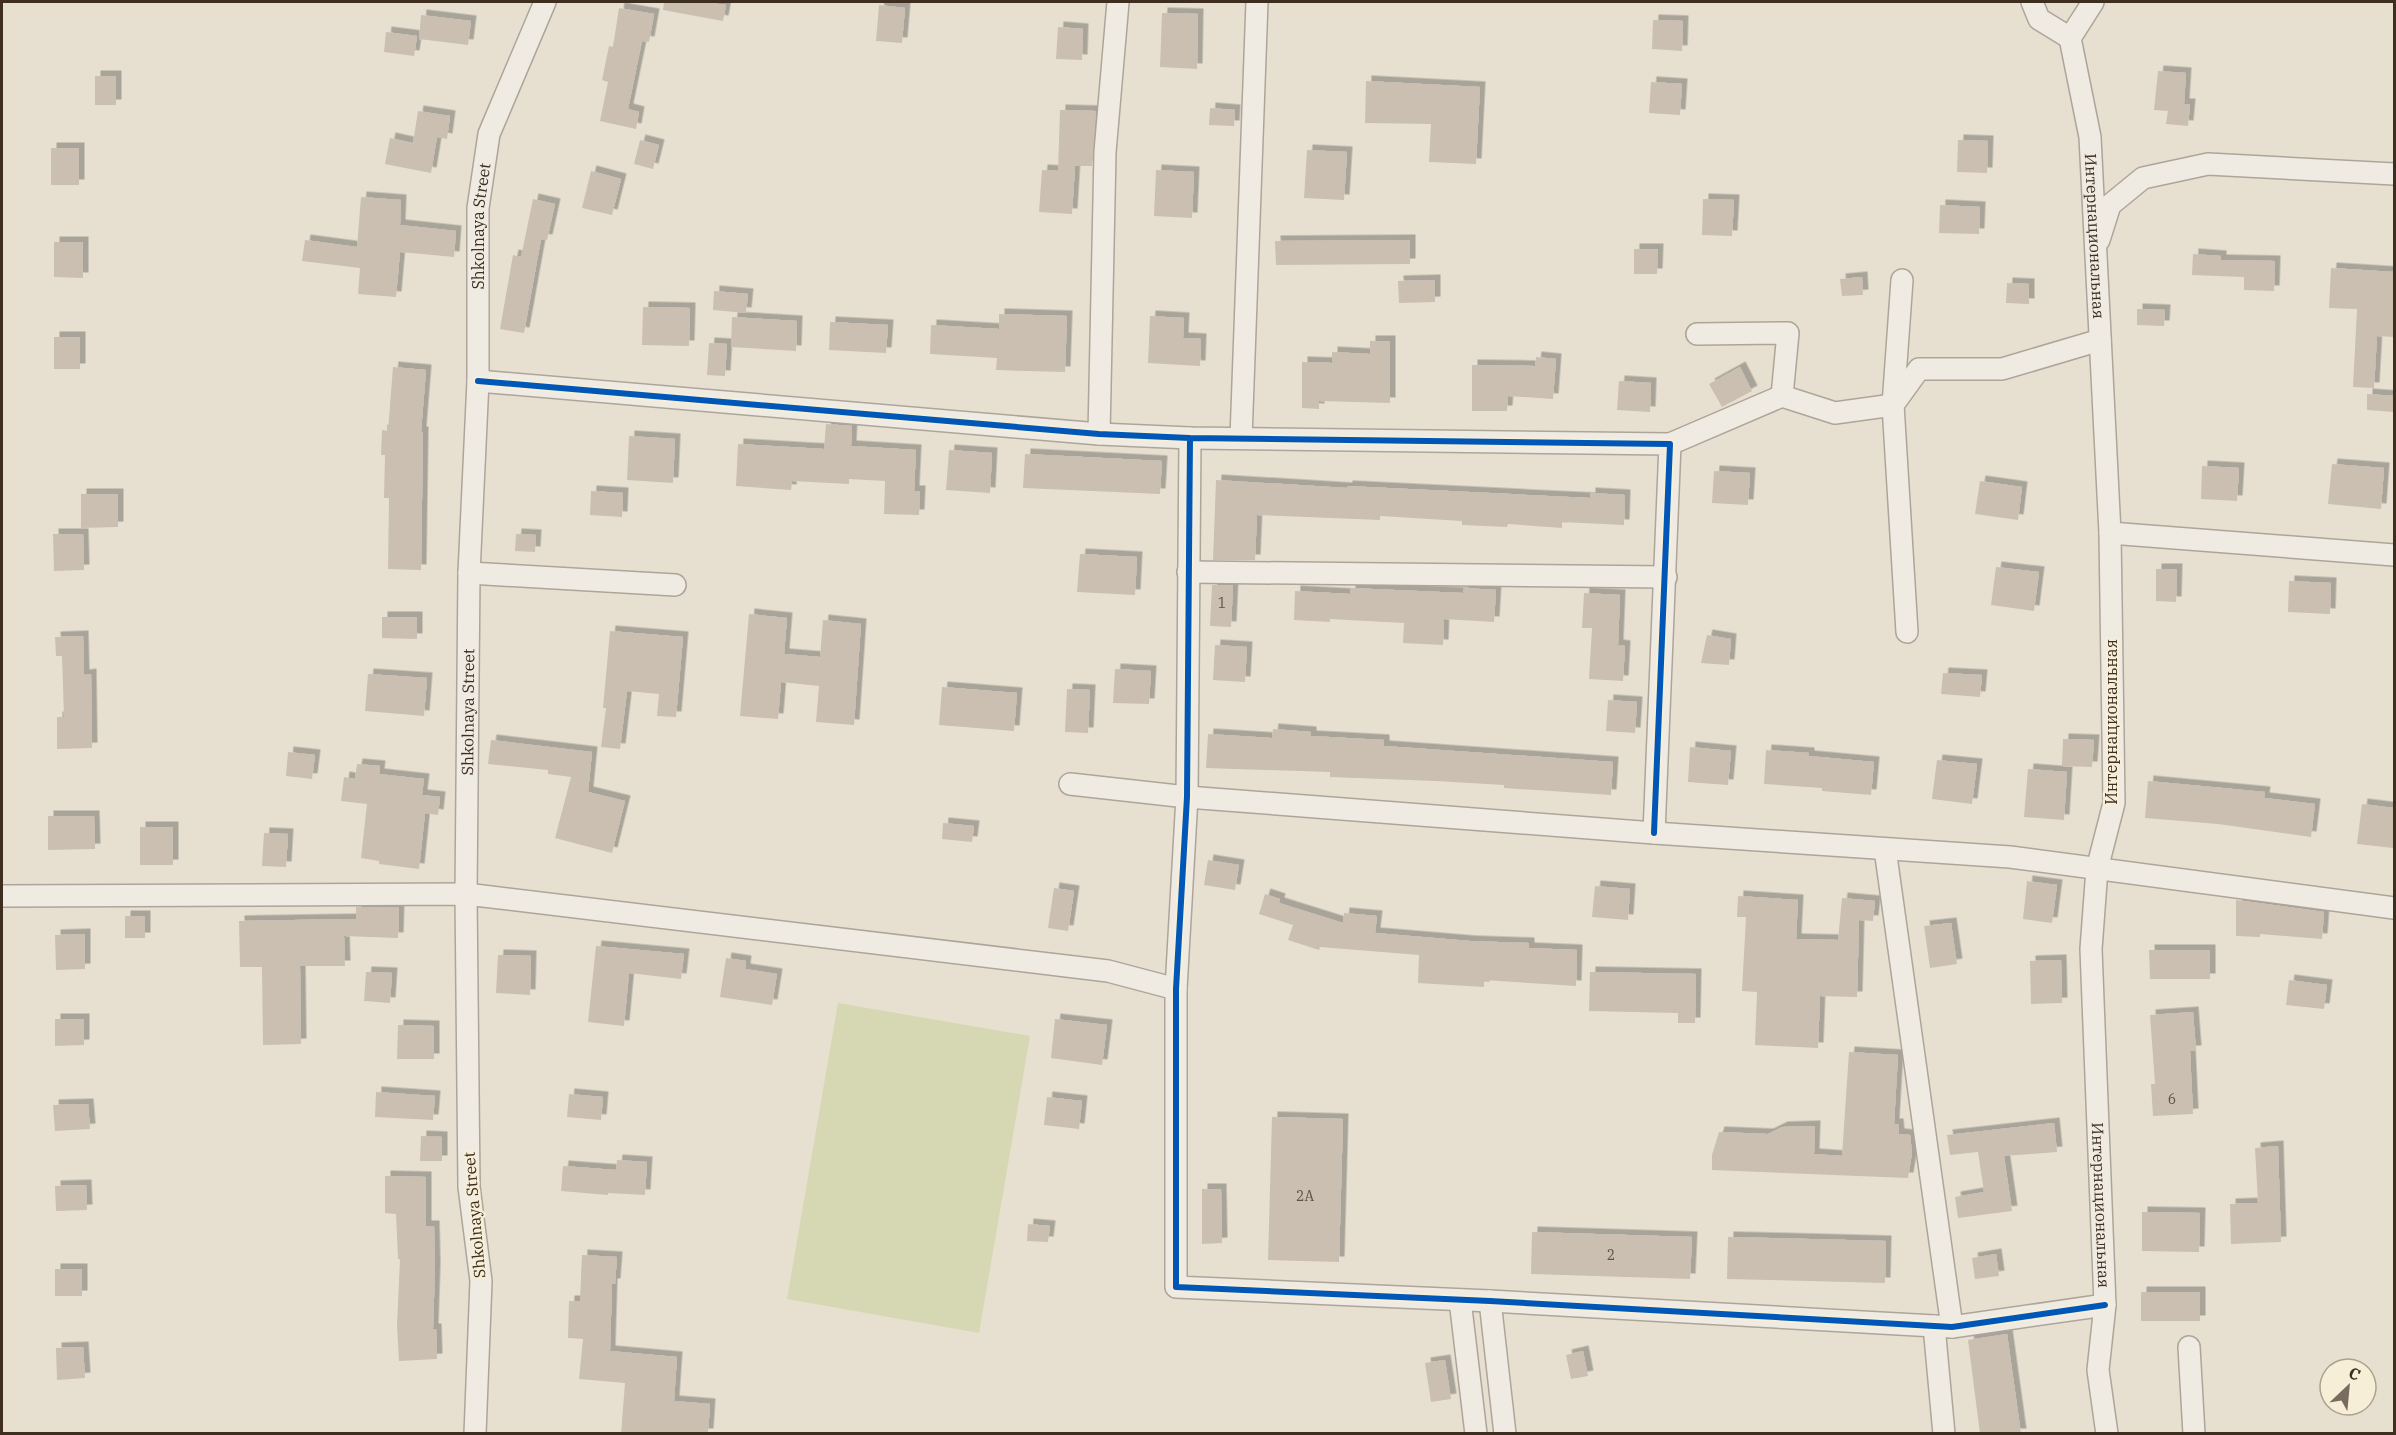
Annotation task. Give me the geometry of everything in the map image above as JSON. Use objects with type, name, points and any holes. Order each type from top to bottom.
[{"type":"street","name":"Shkolnaya Street","points":[[475,1434],[480,1281],[469,1187],[466,894],[469,573],[478,381],[478,208],[489,134],[545,2]]},
{"type":"street","points":[[1099,434],[1105,152],[1118,2]]},
{"type":"street","points":[[1241,438],[1257,2]]},
{"type":"street","points":[[2032,2],[2039,19],[2070,38],[2092,2]]},
{"type":"street","name":"Интернациональная","points":[[2070,38],[2090,137],[2110,532],[2114,803],[2097,868],[2091,949],[2105,1305],[2098,1370],[2107,1434]]},
{"type":"street","points":[[2095,250],[2110,205],[2143,178],[2208,164],[2394,174]]},
{"type":"street","points":[[1902,280],[1893,405],[1907,632]]},
{"type":"street","points":[[1697,334],[1788,333],[1782,396]]},
{"type":"street","points":[[478,381],[1099,434],[1190,438],[1670,444],[1782,396],[1835,413],[1893,405],[1920,369],[2002,369],[2100,340]]},
{"type":"street","points":[[1190,438],[1187,797],[1176,989],[1176,1287],[1490,1301],[1943,1327],[2105,1305]]},
{"type":"street","points":[[1654,833],[1670,444]]},
{"type":"street","points":[[2110,532],[2394,555]]},
{"type":"street","points":[[1188,572],[1666,577]]},
{"type":"street","points":[[469,573],[675,585]]},
{"type":"street","points":[[1070,784],[1187,797],[1654,833],[2010,857],[2394,908]]},
{"type":"street","points":[[1885,849],[1943,1327],[1944,1434]]},
{"type":"street","points":[[2,896],[466,894],[1108,971],[1176,989]]},
{"type":"street","points":[[1460,1300],[1476,1434]]},
{"type":"street","points":[[1490,1301],[1505,1434]]},
{"type":"street","points":[[2189,1347],[2194,1434]]},
{"type":"green space","points":[[838,1003],[1030,1036],[979,1333],[787,1299]]},
{"type":"building","points":[[664,2],[704,2],[726,5],[723,21],[663,10]]},
{"type":"building","points":[[879,5],[905,8],[902,43],[876,41]]},
{"type":"building","points":[[619,8],[654,14],[649,42],[642,41],[628,109],[639,112],[636,129],[600,121],[608,82],[602,80],[609,46],[613,47]]},
{"type":"building","points":[[1162,13],[1198,14],[1197,69],[1160,67]]},
{"type":"building","points":[[421,15],[471,21],[468,45],[419,39]]},
{"type":"building","points":[[1653,20],[1683,21],[1682,51],[1652,49]]},
{"type":"building","points":[[1058,27],[1083,29],[1082,60],[1056,59]]},
{"type":"building","points":[[386,32],[417,36],[414,56],[384,52]]},
{"type":"building","points":[[2158,71],[2186,73],[2184,104],[2190,104],[2188,126],[2166,124],[2168,111],[2154,110]]},
{"type":"building","points":[[95,76],[116,76],[116,105],[95,105]]},
{"type":"building","points":[[1366,81],[1480,87],[1476,164],[1429,162],[1431,124],[1365,123]]},
{"type":"building","points":[[1651,82],[1682,84],[1680,115],[1649,113]]},
{"type":"building","points":[[1210,108],[1235,110],[1234,126],[1209,125]]},
{"type":"building","points":[[1060,110],[1096,111],[1092,166],[1075,166],[1072,214],[1039,212],[1042,170],[1058,171]]},
{"type":"building","points":[[418,111],[450,116],[447,139],[437,137],[431,173],[385,164],[390,138],[413,143]]},
{"type":"building","points":[[640,140],[659,145],[653,169],[634,164]]},
{"type":"building","points":[[1958,140],[1988,141],[1987,173],[1957,172]]},
{"type":"building","points":[[51,148],[79,148],[79,185],[51,185]]},
{"type":"building","points":[[1307,150],[1347,152],[1344,200],[1304,198]]},
{"type":"building","points":[[1156,170],[1194,172],[1192,218],[1154,216]]},
{"type":"building","points":[[591,171],[621,179],[612,215],[582,208]]},
{"type":"building","points":[[361,197],[401,200],[400,225],[456,231],[454,257],[400,252],[396,297],[358,294],[360,268],[302,261],[305,240],[357,247]]},
{"type":"building","points":[[533,199],[555,204],[547,240],[541,239],[524,333],[500,329],[513,255],[521,257]]},
{"type":"building","points":[[1703,199],[1734,200],[1732,236],[1702,235]]},
{"type":"building","points":[[1940,205],[1980,207],[1979,234],[1939,233]]},
{"type":"building","points":[[1410,240],[1410,264],[1276,265],[1275,241]]},
{"type":"building","points":[[54,242],[83,242],[83,278],[54,277]]},
{"type":"building","points":[[1634,249],[1658,249],[1657,274],[1634,274]]},
{"type":"building","points":[[2193,254],[2221,256],[2221,260],[2275,261],[2274,291],[2244,290],[2244,277],[2192,275]]},
{"type":"building","points":[[2331,268],[2394,272],[2394,337],[2377,336],[2374,388],[2353,387],[2357,309],[2329,308]]},
{"type":"building","points":[[1862,277],[1863,295],[1842,296],[1840,279]]},
{"type":"building","points":[[1435,280],[1435,302],[1399,303],[1398,281]]},
{"type":"building","points":[[2007,283],[2029,284],[2029,304],[2006,303]]},
{"type":"building","points":[[714,291],[748,294],[746,313],[713,310]]},
{"type":"building","points":[[643,307],[690,308],[689,346],[642,345]]},
{"type":"building","points":[[2137,309],[2165,310],[2164,326],[2137,325]]},
{"type":"building","points":[[999,314],[1067,316],[1065,372],[996,370],[997,358],[930,354],[931,325],[999,329]]},
{"type":"building","points":[[1150,316],[1184,318],[1183,338],[1201,339],[1200,366],[1148,363]]},
{"type":"building","points":[[732,317],[797,321],[796,351],[731,347]]},
{"type":"building","points":[[830,322],[888,325],[886,353],[829,350]]},
{"type":"building","points":[[54,337],[80,337],[80,369],[54,369]]},
{"type":"building","points":[[1370,341],[1390,341],[1390,403],[1319,401],[1319,409],[1302,408],[1302,362],[1332,363],[1332,352],[1370,354]]},
{"type":"building","points":[[709,343],[727,344],[725,376],[707,375]]},
{"type":"building","points":[[1536,357],[1556,359],[1553,399],[1508,396],[1507,411],[1472,411],[1472,365],[1535,366]]},
{"type":"building","points":[[393,367],[426,370],[421,432],[423,432],[421,570],[388,569],[389,498],[384,498],[385,455],[381,455],[382,430],[388,431]]},
{"type":"building","points":[[1740,367],[1752,391],[1722,407],[1709,384]]},
{"type":"building","points":[[1619,381],[1651,383],[1650,412],[1617,410]]},
{"type":"building","points":[[2367,394],[2394,396],[2394,412],[2367,410]]},
{"type":"building","points":[[826,424],[852,426],[851,446],[916,450],[914,491],[920,491],[919,515],[884,514],[885,481],[849,479],[849,484],[792,481],[791,490],[736,486],[738,444],[824,449]]},
{"type":"building","points":[[629,436],[675,439],[673,483],[627,480]]},
{"type":"building","points":[[949,450],[992,453],[990,493],[946,490]]},
{"type":"building","points":[[1025,454],[1162,461],[1160,494],[1023,488]]},
{"type":"building","points":[[2332,464],[2384,468],[2381,509],[2328,504]]},
{"type":"building","points":[[2202,466],[2239,468],[2237,501],[2201,499]]},
{"type":"building","points":[[1714,471],[1750,473],[1748,505],[1712,503]]},
{"type":"building","points":[[1216,480],[1590,498],[1590,493],[1625,495],[1624,525],[1562,522],[1562,528],[1508,524],[1507,527],[1462,525],[1462,521],[1380,516],[1380,520],[1257,515],[1255,560],[1213,560]]},
{"type":"building","points":[[1980,481],[2022,487],[2018,520],[1975,514]]},
{"type":"building","points":[[591,491],[623,493],[622,517],[590,515]]},
{"type":"building","points":[[81,494],[118,494],[118,527],[81,528]]},
{"type":"building","points":[[53,534],[83,534],[84,570],[54,571]]},
{"type":"building","points":[[516,534],[536,535],[535,552],[515,551]]},
{"type":"building","points":[[1080,554],[1137,557],[1135,595],[1077,592]]},
{"type":"building","points":[[1996,567],[2039,572],[2034,611],[1991,605]]},
{"type":"building","points":[[2156,569],[2177,569],[2176,602],[2156,601]]},
{"type":"building","points":[[2289,581],[2331,583],[2330,614],[2288,612]]},
{"type":"building","points":[[1212,585],[1233,585],[1231,627],[1210,626]]},
{"type":"building","points":[[1350,588],[1463,593],[1464,588],[1496,590],[1494,622],[1444,619],[1443,645],[1403,643],[1404,623],[1330,619],[1330,622],[1294,620],[1295,591],[1350,594]]},
{"type":"building","points":[[1584,593],[1620,595],[1618,645],[1625,646],[1623,681],[1589,679],[1592,628],[1582,628]]},
{"type":"building","points":[[749,614],[787,618],[784,654],[820,657],[823,620],[861,624],[854,725],[816,722],[819,686],[781,682],[778,719],[740,716]]},
{"type":"building","points":[[382,617],[417,617],[417,639],[382,638]]},
{"type":"building","points":[[610,631],[683,637],[676,717],[657,716],[659,694],[627,691],[620,749],[601,747],[606,708],[603,708]]},
{"type":"building","points":[[1707,635],[1731,639],[1729,665],[1701,663]]},
{"type":"building","points":[[83,636],[84,675],[91,674],[92,748],[57,749],[57,717],[64,717],[62,656],[56,656],[55,637]]},
{"type":"building","points":[[1215,645],[1247,647],[1245,682],[1213,680]]},
{"type":"building","points":[[1115,669],[1151,671],[1149,704],[1113,703]]},
{"type":"building","points":[[1943,673],[1982,675],[1980,697],[1941,694]]},
{"type":"building","points":[[368,674],[427,678],[424,716],[365,711]]},
{"type":"building","points":[[942,687],[1017,693],[1014,731],[939,725]]},
{"type":"building","points":[[1067,689],[1090,690],[1088,733],[1065,732]]},
{"type":"building","points":[[1608,700],[1637,702],[1635,733],[1606,731]]},
{"type":"building","points":[[1273,729],[1311,732],[1311,736],[1384,740],[1384,746],[1613,762],[1611,795],[1504,788],[1504,785],[1330,777],[1330,772],[1206,768],[1208,734],[1272,738]]},
{"type":"building","points":[[2063,739],[2094,740],[2092,767],[2062,766]]},
{"type":"building","points":[[491,740],[592,752],[588,792],[625,801],[612,853],[555,838],[571,777],[548,774],[548,770],[488,764]]},
{"type":"building","points":[[1690,747],[1731,751],[1728,785],[1688,782]]},
{"type":"building","points":[[1766,750],[1874,762],[1871,795],[1822,791],[1822,788],[1764,784]]},
{"type":"building","points":[[288,752],[315,755],[312,779],[286,776]]},
{"type":"building","points":[[1937,760],[1977,764],[1972,804],[1932,799]]},
{"type":"building","points":[[357,764],[380,766],[379,774],[424,779],[422,795],[440,797],[438,815],[425,813],[419,869],[379,864],[379,861],[361,858],[367,804],[341,801],[344,777],[355,779]]},
{"type":"building","points":[[2028,769],[2067,772],[2064,820],[2024,817]]},
{"type":"building","points":[[2148,781],[2265,792],[2264,798],[2315,804],[2311,837],[2218,824],[2145,818]]},
{"type":"building","points":[[2362,804],[2394,808],[2393,848],[2357,844]]},
{"type":"building","points":[[48,816],[94,816],[95,849],[48,850]]},
{"type":"building","points":[[943,823],[974,826],[972,842],[942,839]]},
{"type":"building","points":[[140,827],[173,827],[173,865],[140,865]]},
{"type":"building","points":[[264,833],[288,834],[286,867],[262,866]]},
{"type":"building","points":[[1208,860],[1239,865],[1235,890],[1204,885]]},
{"type":"building","points":[[2027,881],[2057,885],[2052,923],[2023,919]]},
{"type":"building","points":[[1595,886],[1630,889],[1628,920],[1592,917]]},
{"type":"building","points":[[1054,888],[1074,891],[1068,931],[1048,928]]},
{"type":"building","points":[[1265,894],[1280,899],[1279,903],[1343,923],[1344,913],[1377,916],[1375,933],[1470,941],[1529,943],[1529,948],[1577,950],[1576,986],[1484,980],[1484,987],[1418,983],[1419,955],[1320,947],[1319,950],[1288,940],[1293,925],[1259,914]]},
{"type":"building","points":[[1738,896],[1798,900],[1796,939],[1838,940],[1842,898],[1875,901],[1873,921],[1859,920],[1857,997],[1820,996],[1818,1048],[1755,1045],[1757,992],[1742,991],[1746,917],[1737,917]]},
{"type":"building","points":[[2236,900],[2324,912],[2322,939],[2260,934],[2260,937],[2236,936]]},
{"type":"building","points":[[356,907],[399,907],[398,938],[344,936],[345,966],[300,966],[301,1044],[263,1045],[262,967],[240,967],[239,921],[356,919]]},
{"type":"building","points":[[125,916],[145,916],[145,938],[125,938]]},
{"type":"building","points":[[1951,923],[1957,964],[1930,968],[1924,926]]},
{"type":"building","points":[[85,934],[85,969],[56,970],[55,935]]},
{"type":"building","points":[[596,946],[684,954],[681,979],[629,973],[624,1026],[588,1022]]},
{"type":"building","points":[[2149,950],[2210,950],[2210,979],[2150,979]]},
{"type":"building","points":[[498,955],[531,956],[530,995],[496,993]]},
{"type":"building","points":[[726,958],[746,961],[745,969],[777,974],[772,1005],[720,997]]},
{"type":"building","points":[[2061,960],[2062,1003],[2031,1004],[2030,961]]},
{"type":"building","points":[[366,972],[392,973],[390,1003],[364,1001]]},
{"type":"building","points":[[1590,972],[1696,974],[1695,1023],[1678,1023],[1678,1013],[1589,1011]]},
{"type":"building","points":[[2289,980],[2327,985],[2324,1009],[2286,1005]]},
{"type":"building","points":[[2193,1012],[2196,1051],[2190,1051],[2193,1114],[2153,1116],[2151,1084],[2155,1084],[2150,1015]]},
{"type":"building","points":[[55,1019],[84,1019],[84,1045],[55,1046]]},
{"type":"building","points":[[1055,1019],[1107,1025],[1102,1065],[1051,1058]]},
{"type":"building","points":[[398,1025],[434,1026],[434,1059],[397,1059]]},
{"type":"building","points":[[1849,1052],[1898,1055],[1894,1124],[1898,1124],[1899,1134],[1910,1135],[1912,1153],[1908,1178],[1712,1170],[1712,1155],[1719,1132],[1768,1134],[1782,1127],[1815,1126],[1814,1154],[1842,1156]]},
{"type":"building","points":[[376,1092],[435,1096],[433,1120],[375,1117]]},
{"type":"building","points":[[569,1094],[603,1097],[601,1120],[567,1117]]},
{"type":"building","points":[[1047,1097],[1082,1101],[1079,1129],[1044,1125]]},
{"type":"building","points":[[88,1104],[90,1129],[55,1131],[53,1105]]},
{"type":"building","points":[[1272,1117],[1343,1119],[1339,1262],[1268,1260]]},
{"type":"building","points":[[2054,1123],[2057,1152],[2004,1156],[2012,1211],[1958,1218],[1955,1197],[1984,1192],[1978,1152],[1950,1155],[1947,1135]]},
{"type":"building","points":[[421,1136],[442,1137],[442,1161],[420,1161]]},
{"type":"building","points":[[2278,1146],[2281,1242],[2231,1244],[2230,1204],[2258,1203],[2255,1148]]},
{"type":"building","points":[[617,1160],[647,1162],[645,1195],[561,1191],[563,1166],[616,1170]]},
{"type":"building","points":[[385,1176],[426,1177],[426,1226],[434,1226],[433,1329],[436,1329],[437,1359],[399,1361],[397,1326],[400,1259],[398,1259],[396,1214],[385,1213]]},
{"type":"building","points":[[86,1185],[87,1210],[56,1211],[55,1186]]},
{"type":"building","points":[[1202,1189],[1221,1189],[1222,1243],[1202,1244]]},
{"type":"building","points":[[2142,1212],[2200,1213],[2199,1252],[2142,1251]]},
{"type":"building","points":[[1028,1224],[1050,1226],[1048,1242],[1027,1241]]},
{"type":"building","points":[[1532,1232],[1692,1237],[1690,1279],[1531,1274]]},
{"type":"building","points":[[1728,1237],[1886,1241],[1885,1283],[1727,1279]]},
{"type":"building","points":[[1996,1254],[1999,1276],[1975,1279],[1972,1258]]},
{"type":"building","points":[[582,1255],[617,1257],[615,1284],[612,1284],[610,1351],[677,1357],[674,1401],[710,1404],[708,1434],[621,1434],[625,1383],[579,1379],[583,1339],[568,1338],[569,1301],[580,1301]]},
{"type":"building","points":[[55,1269],[82,1269],[82,1296],[55,1296]]},
{"type":"building","points":[[2141,1292],[2200,1292],[2200,1321],[2141,1321]]},
{"type":"building","points":[[2007,1334],[2021,1434],[1980,1434],[1968,1340]]},
{"type":"building","points":[[83,1347],[85,1378],[57,1380],[56,1348]]},
{"type":"building","points":[[1583,1351],[1588,1376],[1571,1379],[1566,1355]]},
{"type":"building","points":[[1445,1360],[1451,1399],[1431,1402],[1425,1363]]},
{"type":"cycle path","points":[[478,381],[1099,434],[1190,438],[1670,444],[1654,833]]},
{"type":"cycle path","points":[[1190,438],[1187,797],[1176,989],[1176,1287],[1490,1301],[1952,1327],[2105,1305]]}]
